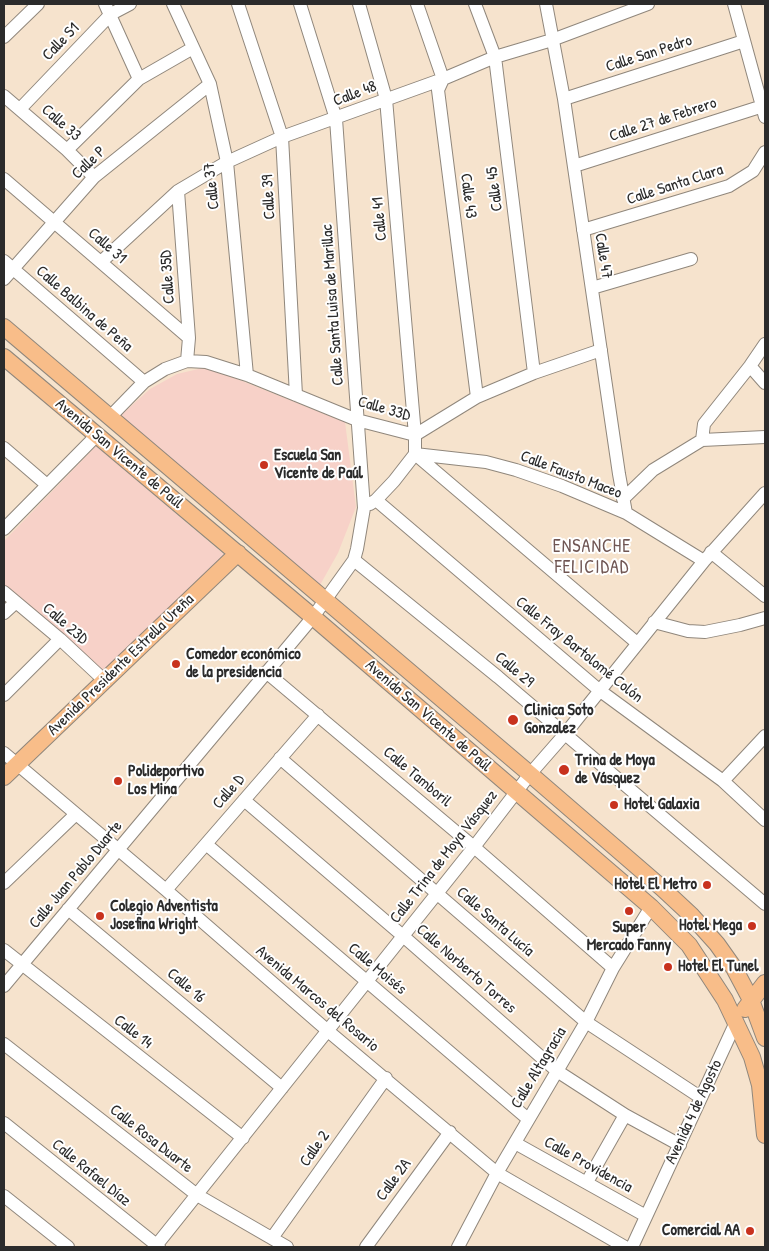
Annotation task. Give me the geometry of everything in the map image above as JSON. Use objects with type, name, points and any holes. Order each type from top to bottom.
[{"type":"main road","name":"Avenida San Vicente de Paúl","points":[[4,327],[530,774],[691,915],[717,944],[734,968],[760,993],[765,1038]]},
{"type":"main road","name":"Avenida San Vicente de Paúl","points":[[4,357],[238,553],[651,907],[689,945],[725,1000],[752,1057],[760,1085],[765,1135]]},
{"type":"main road","name":"Avenida Presidente Estrella Ureña","points":[[4,777],[238,553]]},
{"type":"main road","name":"Avenida 4 de Agosto","points":[[736,1022],[760,993]]},
{"type":"street","points":[[4,37],[38,4]]},
{"type":"street","name":"Calle S1","points":[[20,109],[108,9],[130,4]]},
{"type":"street","name":"Calle 37","points":[[173,4],[210,84],[227,162],[246,375]]},
{"type":"street","name":"Calle 39","points":[[238,4],[282,137],[296,395]]},
{"type":"street","name":"Calle Santa Luisa de Marillac","points":[[300,4],[336,118],[364,508],[354,560],[326,600]]},
{"type":"street","name":"Calle 41","points":[[359,4],[386,99],[415,435],[414,454]]},
{"type":"street","name":"Calle 43","points":[[417,4],[443,79],[438,90],[477,397]]},
{"type":"street","name":"Calle 45","points":[[475,4],[495,57],[534,373]]},
{"type":"street","name":"Calle 47","points":[[546,4],[564,99],[626,513]]},
{"type":"street","name":"Calle 48","points":[[101,262],[178,191],[227,162],[282,137],[443,79],[495,57],[552,40],[648,4]]},
{"type":"street","points":[[734,4],[764,111]]},
{"type":"street","points":[[108,9],[139,79]]},
{"type":"street","name":"Calle San Pedro","points":[[564,99],[744,41]]},
{"type":"street","points":[[67,150],[139,79],[193,48]]},
{"type":"street","name":"Calle P","points":[[4,279],[8,265],[55,222],[94,177],[210,84]]},
{"type":"street","name":"Calle 33","points":[[4,96],[67,150],[94,177]]},
{"type":"street","name":"Calle 27 de Febrero","points":[[574,166],[764,111]]},
{"type":"street","name":"Calle Santa Clara","points":[[583,230],[729,186],[753,171],[765,152]]},
{"type":"street","name":"Calle 31","points":[[4,179],[189,338]]},
{"type":"street","name":"Calle 35D","points":[[178,191],[189,338],[187,361]]},
{"type":"street","points":[[592,288],[691,259]]},
{"type":"street","name":"Calle Balbina de Peña","points":[[8,265],[144,382]]},
{"type":"street","points":[[702,440],[704,424],[765,344]]},
{"type":"street","name":"Calle 33D","points":[[109,418],[144,382],[165,369],[187,361],[206,362],[246,375],[357,420],[415,435],[477,397],[534,373],[601,350]]},
{"type":"street","points":[[750,366],[765,383]]},
{"type":"street","points":[[5,526],[96,436]]},
{"type":"street","points":[[623,499],[653,470],[702,440],[765,437]]},
{"type":"street","points":[[4,448],[47,485]]},
{"type":"street","points":[[364,508],[376,500],[394,481],[414,454],[637,643]]},
{"type":"street","name":"Calle Fausto Maceo","points":[[414,454],[486,462],[562,486],[626,513],[707,557],[765,596]]},
{"type":"street","name":"Calle Trina de Moya Vásquez","points":[[157,1247],[530,774],[565,734],[707,557],[765,494]]},
{"type":"street","name":"Calle Fray Bartolomé Colón","points":[[376,500],[599,690],[723,781],[765,820]]},
{"type":"street","name":"Calle 29","points":[[354,560],[565,734],[765,904]]},
{"type":"street","name":"Calle 23D","points":[[4,592],[60,639],[105,681]]},
{"type":"street","name":"Calle Juan Pablo Duarte","points":[[4,986],[326,600]]},
{"type":"street","points":[[4,613],[16,602]]},
{"type":"street","points":[[654,622],[688,631],[704,632],[765,618]]},
{"type":"street","points":[[4,695],[60,639]]},
{"type":"street","name":"Calle Tamboril","points":[[266,672],[474,847],[613,968]]},
{"type":"street","name":"Calle D","points":[[166,890],[318,714]]},
{"type":"street","points":[[723,781],[765,736]]},
{"type":"street","name":"Avenida Marcos del Rosario","points":[[4,753],[166,890],[328,1031],[497,1173],[625,1247]]},
{"type":"street","name":"Calle Santa Lucía","points":[[280,758],[586,1022],[700,1097]]},
{"type":"street","name":"Calle Norberto Torres","points":[[244,800],[557,1071],[625,1115],[680,1145]]},
{"type":"street","points":[[4,883],[76,814]]},
{"type":"street","name":"Calle Moisés","points":[[206,844],[528,1119]]},
{"type":"street","name":"Calle Altagracia","points":[[458,1247],[497,1173],[586,1022],[613,968],[651,907]]},
{"type":"street","name":"Calle 16","points":[[68,909],[282,1088]]},
{"type":"street","name":"Calle 14","points":[[4,950],[243,1138]]},
{"type":"street","name":"Avenida 4 de Agosto","points":[[632,1247],[736,1022]]},
{"type":"street","name":"Calle Rosa Duarte","points":[[4,1044],[197,1195],[287,1247]]},
{"type":"street","name":"Calle 2","points":[[272,1238],[386,1078]]},
{"type":"street","points":[[587,1182],[625,1115]]},
{"type":"street","name":"Calle Rafael Díaz","points":[[4,1123],[157,1247]]},
{"type":"street","name":"Calle 2A","points":[[366,1247],[450,1132]]},
{"type":"street","name":"Calle Providencia","points":[[515,1143],[646,1216]]},
{"type":"street","points":[[4,1196],[68,1247]]},
{"type":"shaded area","name":"Escuela San Vicente de Paúl","points":[[207,367],[345,422],[356,507],[338,553],[320,585],[119,417],[150,389],[177,374]]},
{"type":"shaded area","points":[[96,446],[233,562],[109,680],[4,590],[4,541]]},
{"type":"place","name":"Escuela San Vicente de Paúl","points":[[264,465]]},
{"type":"place","name":"Comedor económico de la presidencia","points":[[176,664]]},
{"type":"place","name":"Clinica Soto Gonzalez","points":[[513,720]]},
{"type":"place","name":"Trina de Moya de Vásquez","points":[[564,770]]},
{"type":"place","name":"Polideportivo Los Mina","points":[[118,781]]},
{"type":"place","name":"Hotel Galaxia","points":[[614,805]]},
{"type":"place","name":"Hotel El Metro","points":[[707,885]]},
{"type":"place","name":"Super Mercado Fanny","points":[[629,911]]},
{"type":"place","name":"Colegio Adventista Josefina Wright","points":[[100,916]]},
{"type":"place","name":"Hotel Mega","points":[[752,926]]},
{"type":"place","name":"Hotel El Tunel","points":[[668,967]]},
{"type":"place","name":"Comercial AA","points":[[750,1231]]},
{"type":"district","name":"ENSANCHE FELICIDAD","points":[[592,557]]}]
